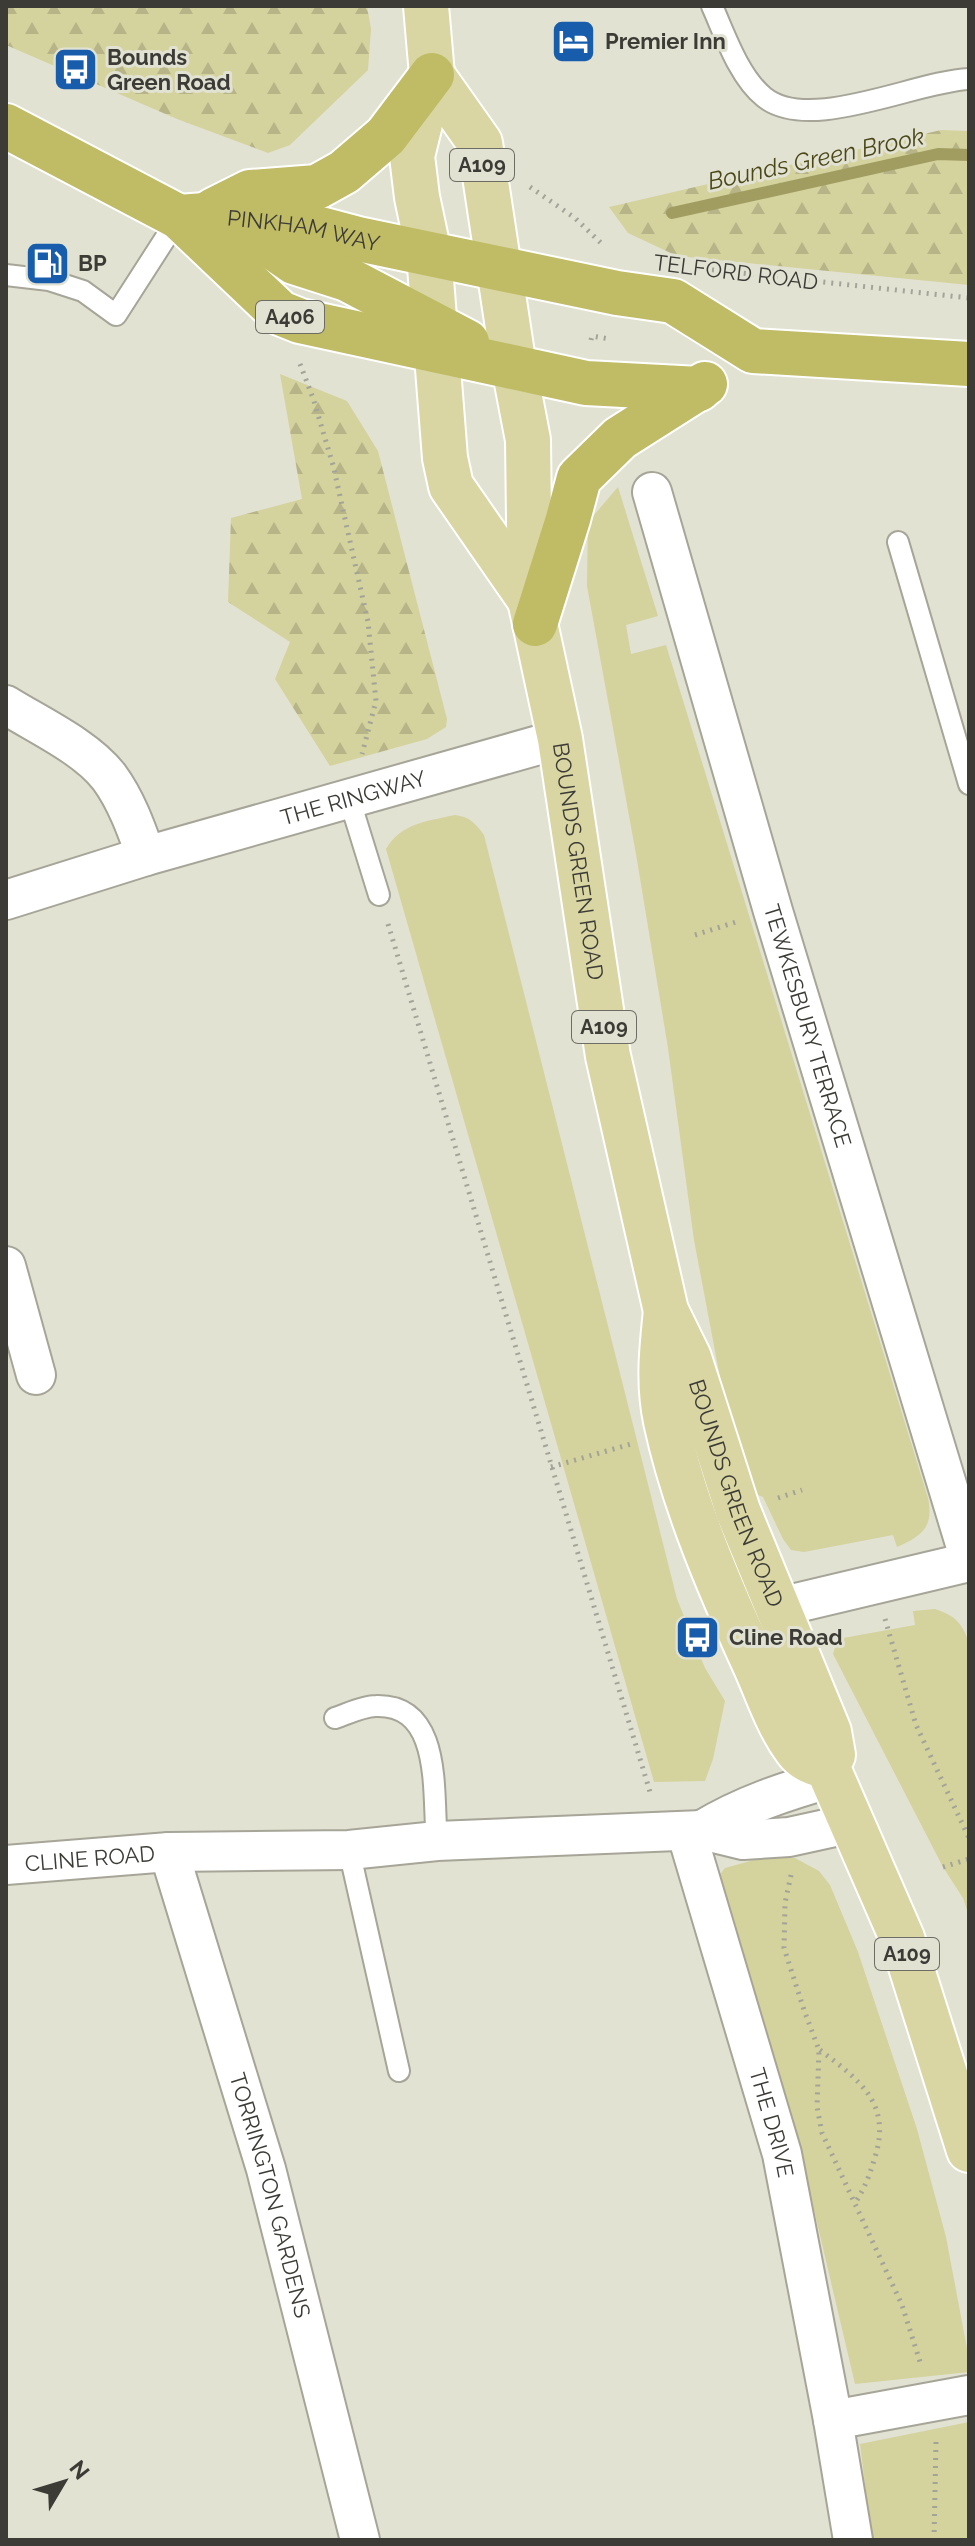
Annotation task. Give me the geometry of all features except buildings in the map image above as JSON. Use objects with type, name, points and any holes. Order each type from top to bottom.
[{"type":"highway","points":[[204,216],[250,192],[317,187],[344,172],[386,136],[432,75]]},
{"type":"highway","name":"PINKHAM WAY","points":[[6,126],[204,216],[309,226],[500,268]]},
{"type":"highway","points":[[204,216],[294,262],[347,279],[435,338],[514,367],[586,383],[699,389]]},
{"type":"highway","name":"TELFORD ROAD","points":[[500,268],[617,293],[673,301],[753,351],[969,364]]},
{"type":"highway","points":[[532,612],[568,519],[579,478],[620,438],[753,351]]},
{"type":"main road","name":"A109","points":[[426,6],[432,75],[412,156],[429,254]]},
{"type":"main road","name":"A109","points":[[432,75],[480,143],[514,367]]},
{"type":"main road","name":"BOUNDS GREEN ROAD","points":[[429,254],[445,458],[451,486],[532,612]]},
{"type":"main road","name":"BOUNDS GREEN ROAD","points":[[514,367],[528,440],[532,612],[560,739],[608,1056],[666,1311],[689,1358],[738,1511],[829,1732],[833,1755],[829,1772]]},
{"type":"main road","name":"BOUNDS GREEN ROAD","points":[[666,1311],[660,1362],[665,1419],[687,1494],[734,1619],[786,1733],[798,1752],[829,1772],[853,1823],[902,1938],[969,2150]]},
{"type":"street","name":"TEWKESBURY TERRACE","points":[[652,492],[773,911],[969,1559]]},
{"type":"street","points":[[6,705],[89,757],[109,777],[133,819],[146,856]]},
{"type":"street","name":"THE RINGWAY","points":[[6,900],[146,856],[355,781],[560,739]]},
{"type":"street","points":[[6,1266],[36,1375]]},
{"type":"street","points":[[734,1619],[969,1559]]},
{"type":"street","name":"CLINE ROAD","points":[[694,1831],[829,1772]]},
{"type":"street","name":"CLINE ROAD","points":[[6,1865],[169,1852],[349,1850],[437,1841],[694,1831],[743,1840],[789,1837],[853,1823]]},
{"type":"street","name":"THE DRIVE","points":[[694,1831],[782,2154],[853,2540]]},
{"type":"street","name":"TORRINGTON GARDENS","points":[[169,1852],[266,2169],[360,2540]]},
{"type":"street","points":[[833,2420],[969,2395]]},
{"type":"lane","points":[[712,6],[741,69],[764,98],[788,109],[837,108],[969,79]]},
{"type":"lane","points":[[6,275],[49,280],[83,291],[116,315],[204,216]]},
{"type":"lane","points":[[898,542],[968,775]]},
{"type":"lane","points":[[355,781],[379,895]]},
{"type":"lane","points":[[335,1718],[375,1705],[397,1709],[412,1717],[427,1738],[437,1841]]},
{"type":"lane","points":[[349,1850],[399,2071]]},
{"type":"path","points":[[528,185],[575,218],[605,247]]},
{"type":"path","name":"TELFORD ROAD","points":[[704,269],[969,298]]},
{"type":"path","points":[[298,359],[333,465],[368,622],[376,701],[355,781]]},
{"type":"path","points":[[379,895],[650,1792]]},
{"type":"path","points":[[551,1467],[638,1442]]},
{"type":"path","points":[[766,1502],[802,1490]]},
{"type":"path","points":[[883,1611],[916,1725],[969,1838]]},
{"type":"path","points":[[943,1867],[969,1859]]},
{"type":"path","points":[[792,1873],[785,1903],[784,1948],[819,2050],[817,2107],[822,2133],[902,2305],[931,2402],[936,2448],[934,2540]]},
{"type":"path","points":[[819,2050],[855,2077],[872,2098],[881,2123],[880,2143],[866,2187],[855,2203]]},
{"type":"green space","points":[[6,6],[367,6],[371,29],[368,70],[290,145],[268,153],[177,119],[6,45]]},
{"type":"green space","points":[[941,130],[969,131],[969,285],[677,256],[628,233],[609,207]]},
{"type":"green space","points":[[280,374],[347,401],[378,451],[447,719],[446,727],[427,739],[330,766],[275,679],[290,642],[228,602],[231,518],[302,499]]},
{"type":"green space","points":[[618,487],[658,616],[626,625],[631,654],[666,645],[928,1498],[929,1516],[924,1529],[897,1547],[893,1535],[804,1552],[791,1550],[763,1497],[753,1493],[722,1388],[694,1240],[668,1048],[636,854],[587,586],[588,522]]},
{"type":"green space","points":[[455,815],[472,821],[484,835],[677,1599],[705,1668],[725,1701],[713,1759],[705,1781],[654,1782],[386,849],[407,828]]},
{"type":"green space","points":[[935,1609],[957,1621],[969,1643],[969,1916],[963,1898],[943,1867],[833,1654],[836,1644],[843,1638],[915,1625],[913,1611]]},
{"type":"green space","points":[[761,1858],[795,1858],[819,1871],[830,1885],[858,1952],[917,2129],[946,2237],[969,2372],[855,2384],[795,2129],[719,1876],[725,1868]]},
{"type":"green space","points":[[969,2422],[969,2540],[872,2540],[860,2444]]},
{"type":"waterway","name":"Bounds Green Brook","points":[[672,213],[938,154],[969,155]]},
{"type":"place","name":"Premier Inn","points":[[574,41]]},
{"type":"place","name":"Bounds Green Road","points":[[76,70]]},
{"type":"place","name":"BP","points":[[47,263]]},
{"type":"place","name":"Cline Road","points":[[698,1637]]}]
